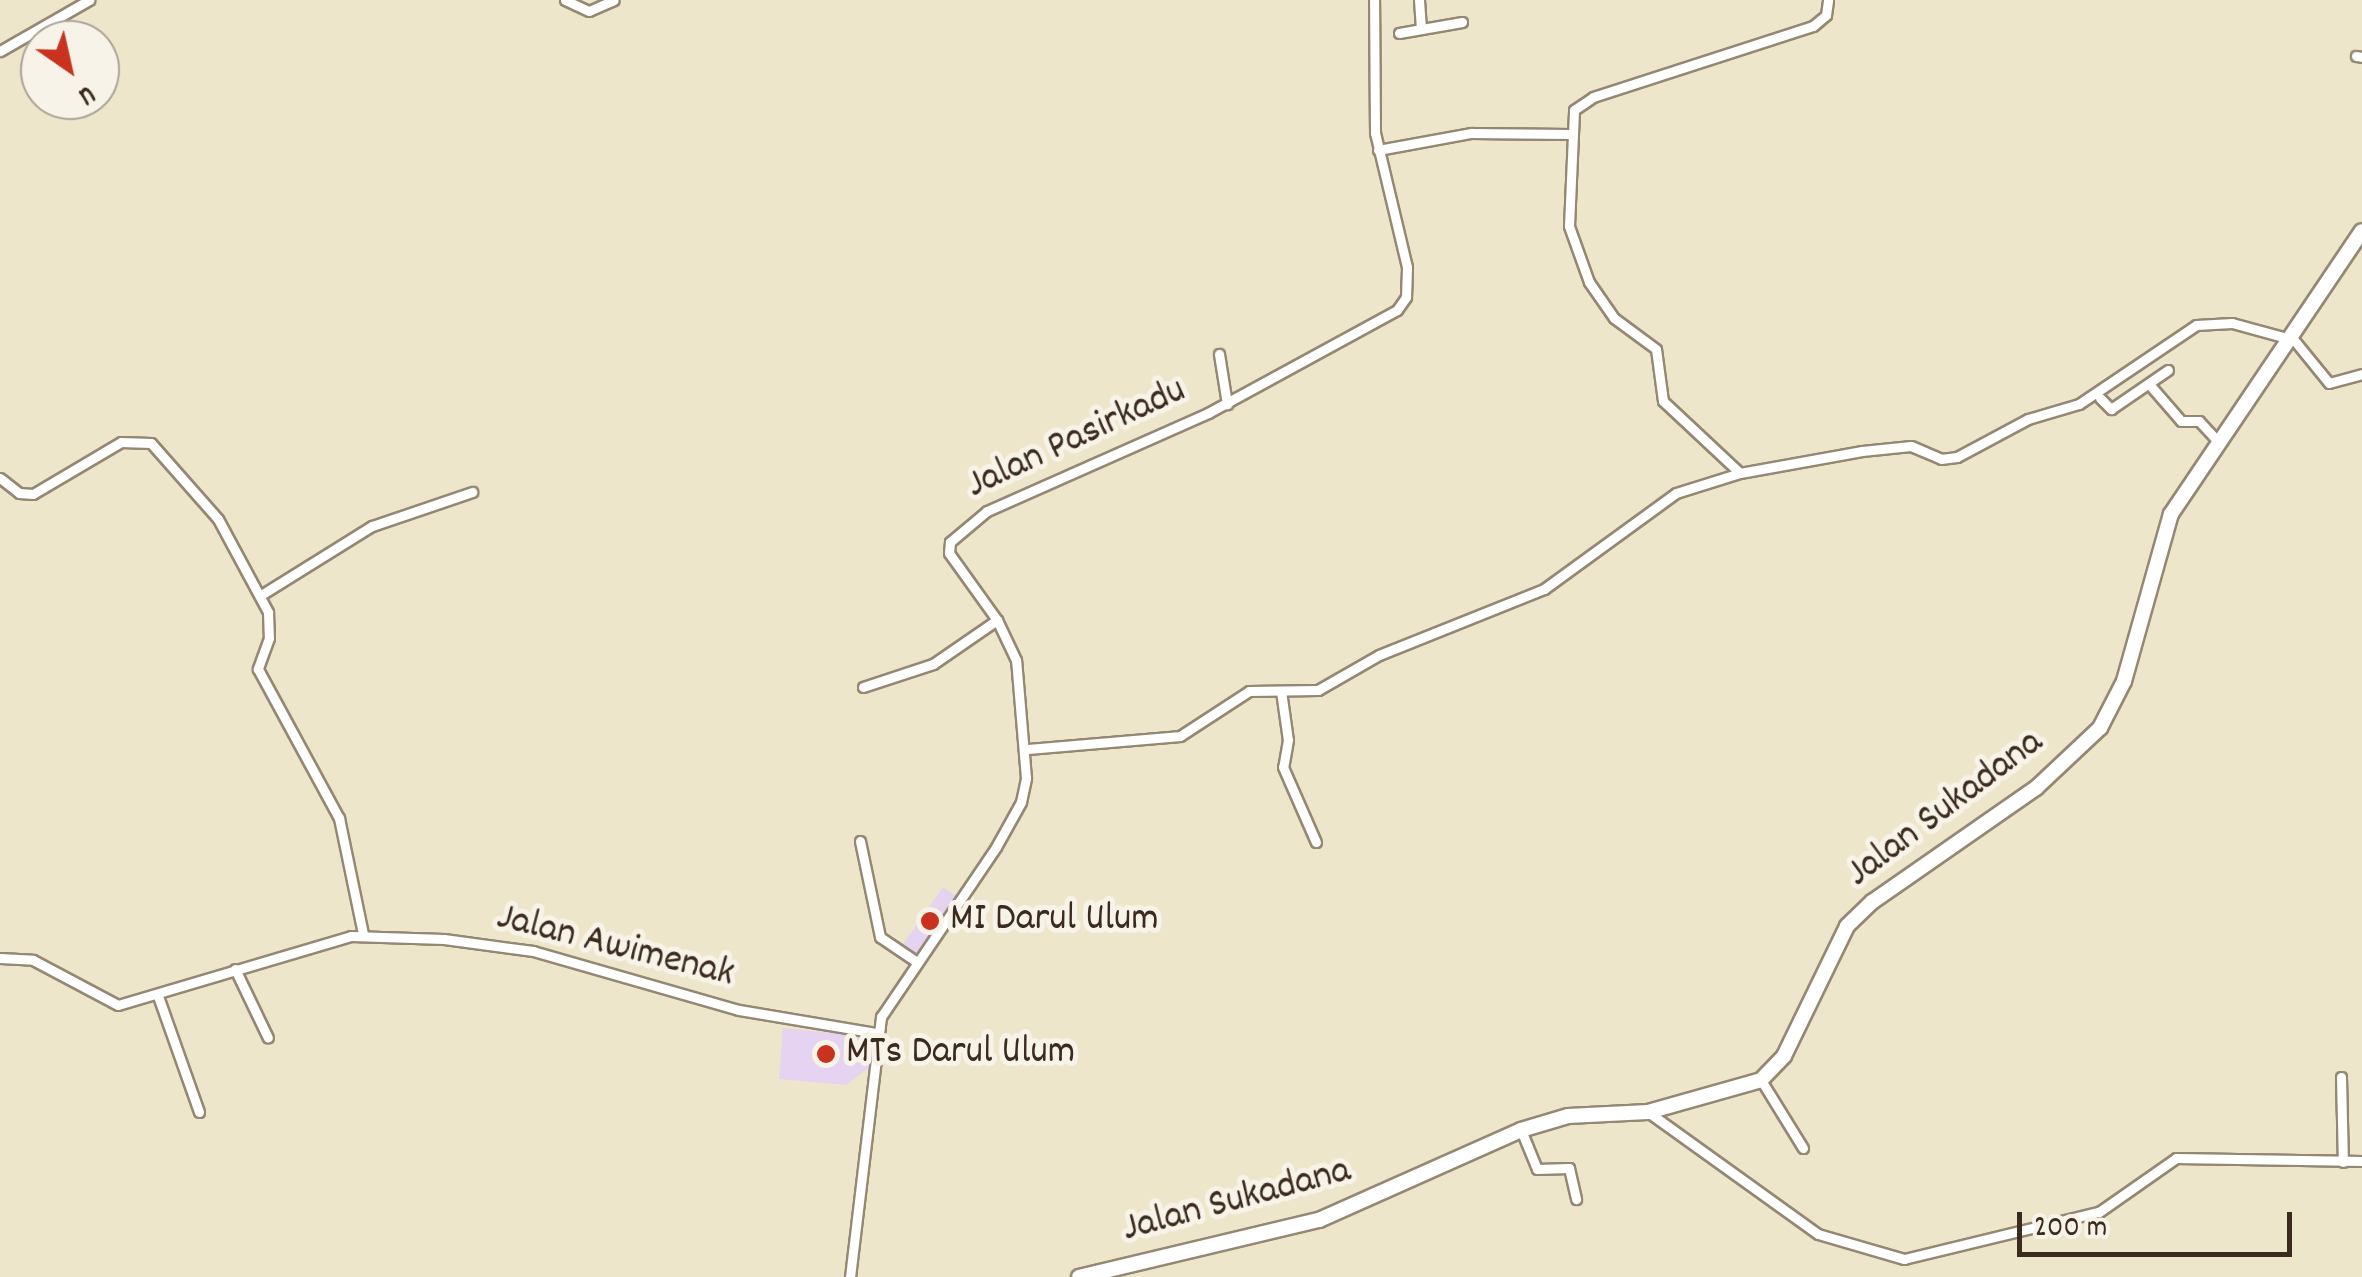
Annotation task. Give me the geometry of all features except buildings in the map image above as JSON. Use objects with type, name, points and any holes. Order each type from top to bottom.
[{"type":"main road","name":"Jalan Sukadana","points":[[1079,1277],[1319,1220],[1521,1130],[1609,1110],[1648,1112],[1761,1080],[1784,1056],[1847,926],[1872,902],[2036,788],[2100,728],[2124,681],[2171,514],[2216,438],[2294,340],[2362,231]]},
{"type":"street","points":[[0,51],[89,0]]},
{"type":"street","points":[[565,0],[589,11],[614,0]]},
{"type":"street","name":"Jalan Pasirkadu","points":[[850,1277],[877,1032],[888,1002],[1015,816],[1028,749],[1016,660],[997,620],[949,553],[956,532],[987,512],[1227,404],[1378,322],[1406,297],[1407,267],[1378,150],[1374,0]]},
{"type":"street","points":[[1419,0],[1421,29]]},
{"type":"street","points":[[1740,474],[1663,401],[1656,349],[1614,318],[1589,282],[1569,226],[1570,134],[1580,103],[1813,26],[1828,0]]},
{"type":"street","points":[[1399,33],[1462,22]]},
{"type":"street","points":[[1378,150],[1472,133],[1570,134]]},
{"type":"street","points":[[1028,749],[1180,736],[1249,691],[1318,690],[1379,655],[1544,589],[1644,512],[1676,493],[1740,474],[1906,446],[1941,459],[1957,457],[2028,419],[2080,404],[2196,325],[2232,324],[2294,340],[2323,381],[2362,374]]},
{"type":"street","points":[[1219,354],[1227,404]]},
{"type":"street","points":[[2100,398],[2112,409],[2168,370]]},
{"type":"street","points":[[2149,384],[2181,422],[2199,420],[2216,438]]},
{"type":"street","points":[[0,478],[7,487],[32,494],[121,442],[151,442],[234,542],[261,595],[270,627],[258,670],[339,818],[363,934]]},
{"type":"street","points":[[261,595],[372,526],[472,492]]},
{"type":"street","points":[[863,687],[933,664],[997,620]]},
{"type":"street","points":[[1282,691],[1288,740],[1283,767],[1316,842]]},
{"type":"street","points":[[860,840],[880,937],[917,962]]},
{"type":"street","name":"Jalan Awimenak","points":[[0,958],[32,960],[118,1005],[363,934],[533,951],[688,998],[877,1032]]},
{"type":"street","points":[[236,969],[268,1038]]},
{"type":"street","points":[[158,996],[200,1112]]},
{"type":"street","points":[[2341,1076],[2342,1162]]},
{"type":"street","points":[[1761,1080],[1802,1148]]},
{"type":"street","points":[[1648,1112],[1818,1234],[1904,1260],[2099,1212],[2176,1158],[2362,1161]]},
{"type":"street","points":[[1521,1130],[1537,1168],[1569,1168],[1576,1199]]},
{"type":"shaded area","name":"MI Darul Ulum","points":[[943,887],[959,898],[918,956],[902,945]]},
{"type":"shaded area","name":"MTs Darul Ulum","points":[[783,1028],[871,1037],[871,1066],[846,1085],[779,1079]]},
{"type":"place","name":"MI Darul Ulum","points":[[930,921]]},
{"type":"place","name":"MTs Darul Ulum","points":[[826,1054]]}]
